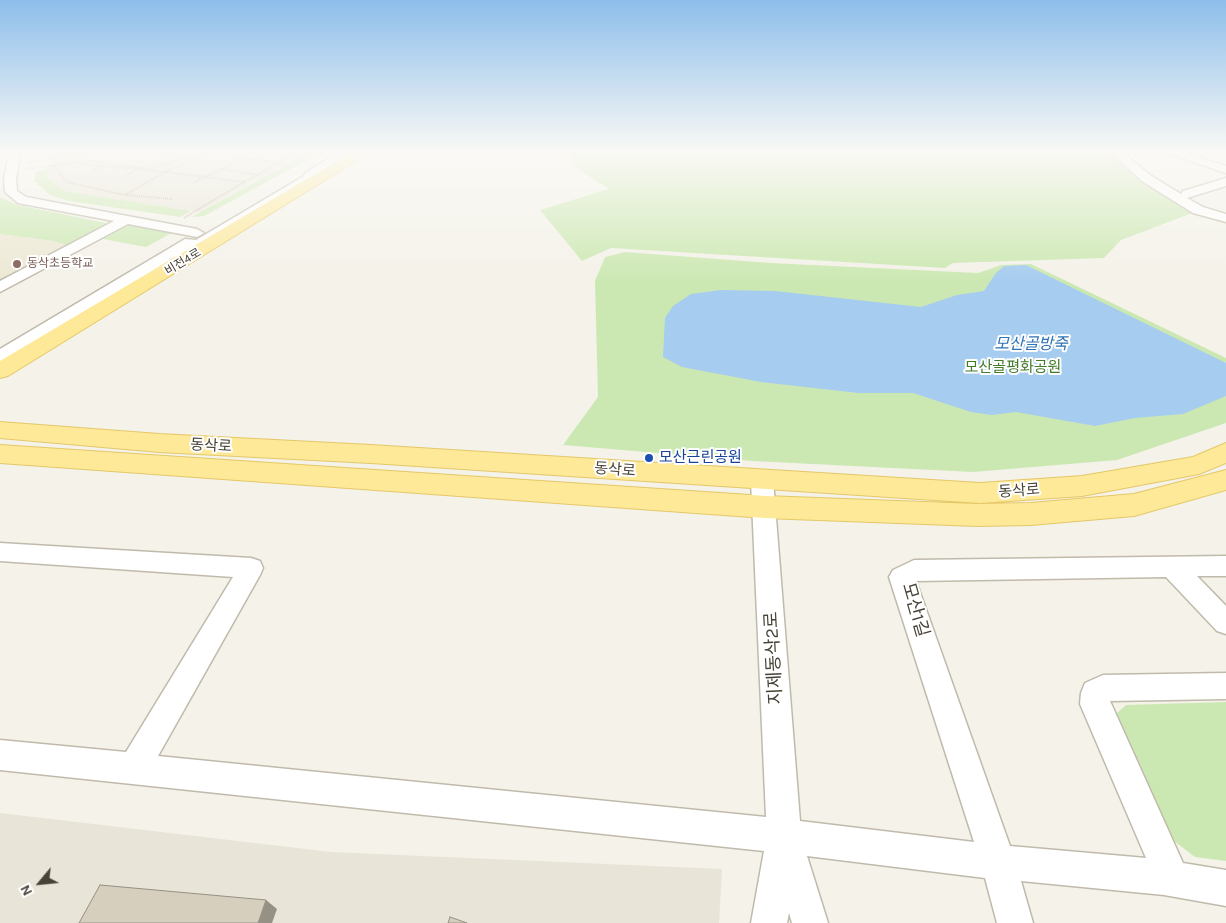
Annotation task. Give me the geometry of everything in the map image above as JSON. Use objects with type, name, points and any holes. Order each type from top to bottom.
[{"type":"main road","name":"비전4로","points":[[0,349],[197,232],[265,194]]},
{"type":"main road","name":"비전4로","points":[[0,371],[294,194]]},
{"type":"main road","name":"동삭로","points":[[0,430],[764,493],[977,515],[1031,514],[1134,505],[1226,480]]},
{"type":"main road","name":"동삭로","points":[[0,454],[764,493],[980,493],[1082,486],[1199,465],[1226,452]]},
{"type":"street","points":[[14,194],[22,200],[197,232]]},
{"type":"street","points":[[246,204],[269,194]]},
{"type":"street","points":[[0,357],[271,194]]},
{"type":"street","points":[[0,363],[108,300],[280,194]]},
{"type":"street","points":[[1172,194],[1198,210],[1226,216]]},
{"type":"street","points":[[1187,194],[1226,216]]},
{"type":"street","points":[[0,287],[126,220]]},
{"type":"street","points":[[77,324],[108,300]]},
{"type":"street","name":"지제동삭2로","points":[[764,493],[784,836],[769,923]]},
{"type":"street","points":[[0,552],[251,568],[134,768]]},
{"type":"street","name":"모산1길","points":[[1014,923],[998,862],[902,577],[914,570],[1226,566]]},
{"type":"street","points":[[1172,567],[1226,623]]},
{"type":"street","points":[[1172,878],[1095,704],[1095,693],[1103,688],[1226,686]]},
{"type":"street","points":[[0,755],[784,836],[998,862],[1172,878],[1226,888]]},
{"type":"street","name":"지제동삭2로","points":[[784,836],[810,923]]},
{"type":"path","points":[[121,194],[172,199]]},
{"type":"path","points":[[169,228],[224,194]]},
{"type":"shaded area","points":[[84,194],[231,194],[198,212]]},
{"type":"shaded area","name":"동삭초등학교","points":[[0,234],[54,241],[68,246],[0,282]]},
{"type":"shaded area","points":[[0,813],[331,852],[722,869],[719,923],[0,923]]},
{"type":"green space","points":[[84,194],[191,211],[180,217],[69,201],[50,195]]},
{"type":"green space","points":[[233,194],[244,194],[204,216],[191,217]]},
{"type":"green space","points":[[592,194],[1169,194],[1195,212],[1121,240],[1104,258],[953,263],[945,268],[611,248],[582,261],[540,210]]},
{"type":"green space","points":[[0,197],[18,205],[110,224],[68,246],[54,241],[0,234]]},
{"type":"green space","points":[[133,223],[177,230],[146,247],[103,239]]},
{"type":"green space","name":"모산골평화공원","points":[[625,252],[771,263],[978,273],[1001,265],[1031,264],[1226,358],[1226,423],[1117,460],[973,472],[753,461],[563,445],[598,397],[595,281],[605,257]]},
{"type":"green space","points":[[1226,702],[1226,861],[1195,857],[1174,841],[1116,714],[1126,705]]},
{"type":"water","name":"모산골방죽","points":[[1026,265],[1226,363],[1226,396],[1183,414],[1135,418],[1095,426],[1016,412],[992,415],[971,412],[913,393],[858,393],[761,382],[682,367],[663,357],[665,318],[673,306],[691,294],[721,290],[775,291],[921,307],[957,295],[984,291],[996,273],[1004,266]]},
{"type":"building","points":[[100,885],[266,900],[258,923],[79,923]]},
{"type":"building","points":[[450,917],[467,923],[448,923]]},
{"type":"place","name":"동삭초등학교","points":[[17,264]]},
{"type":"place","name":"모산근린공원","points":[[649,458]]}]
